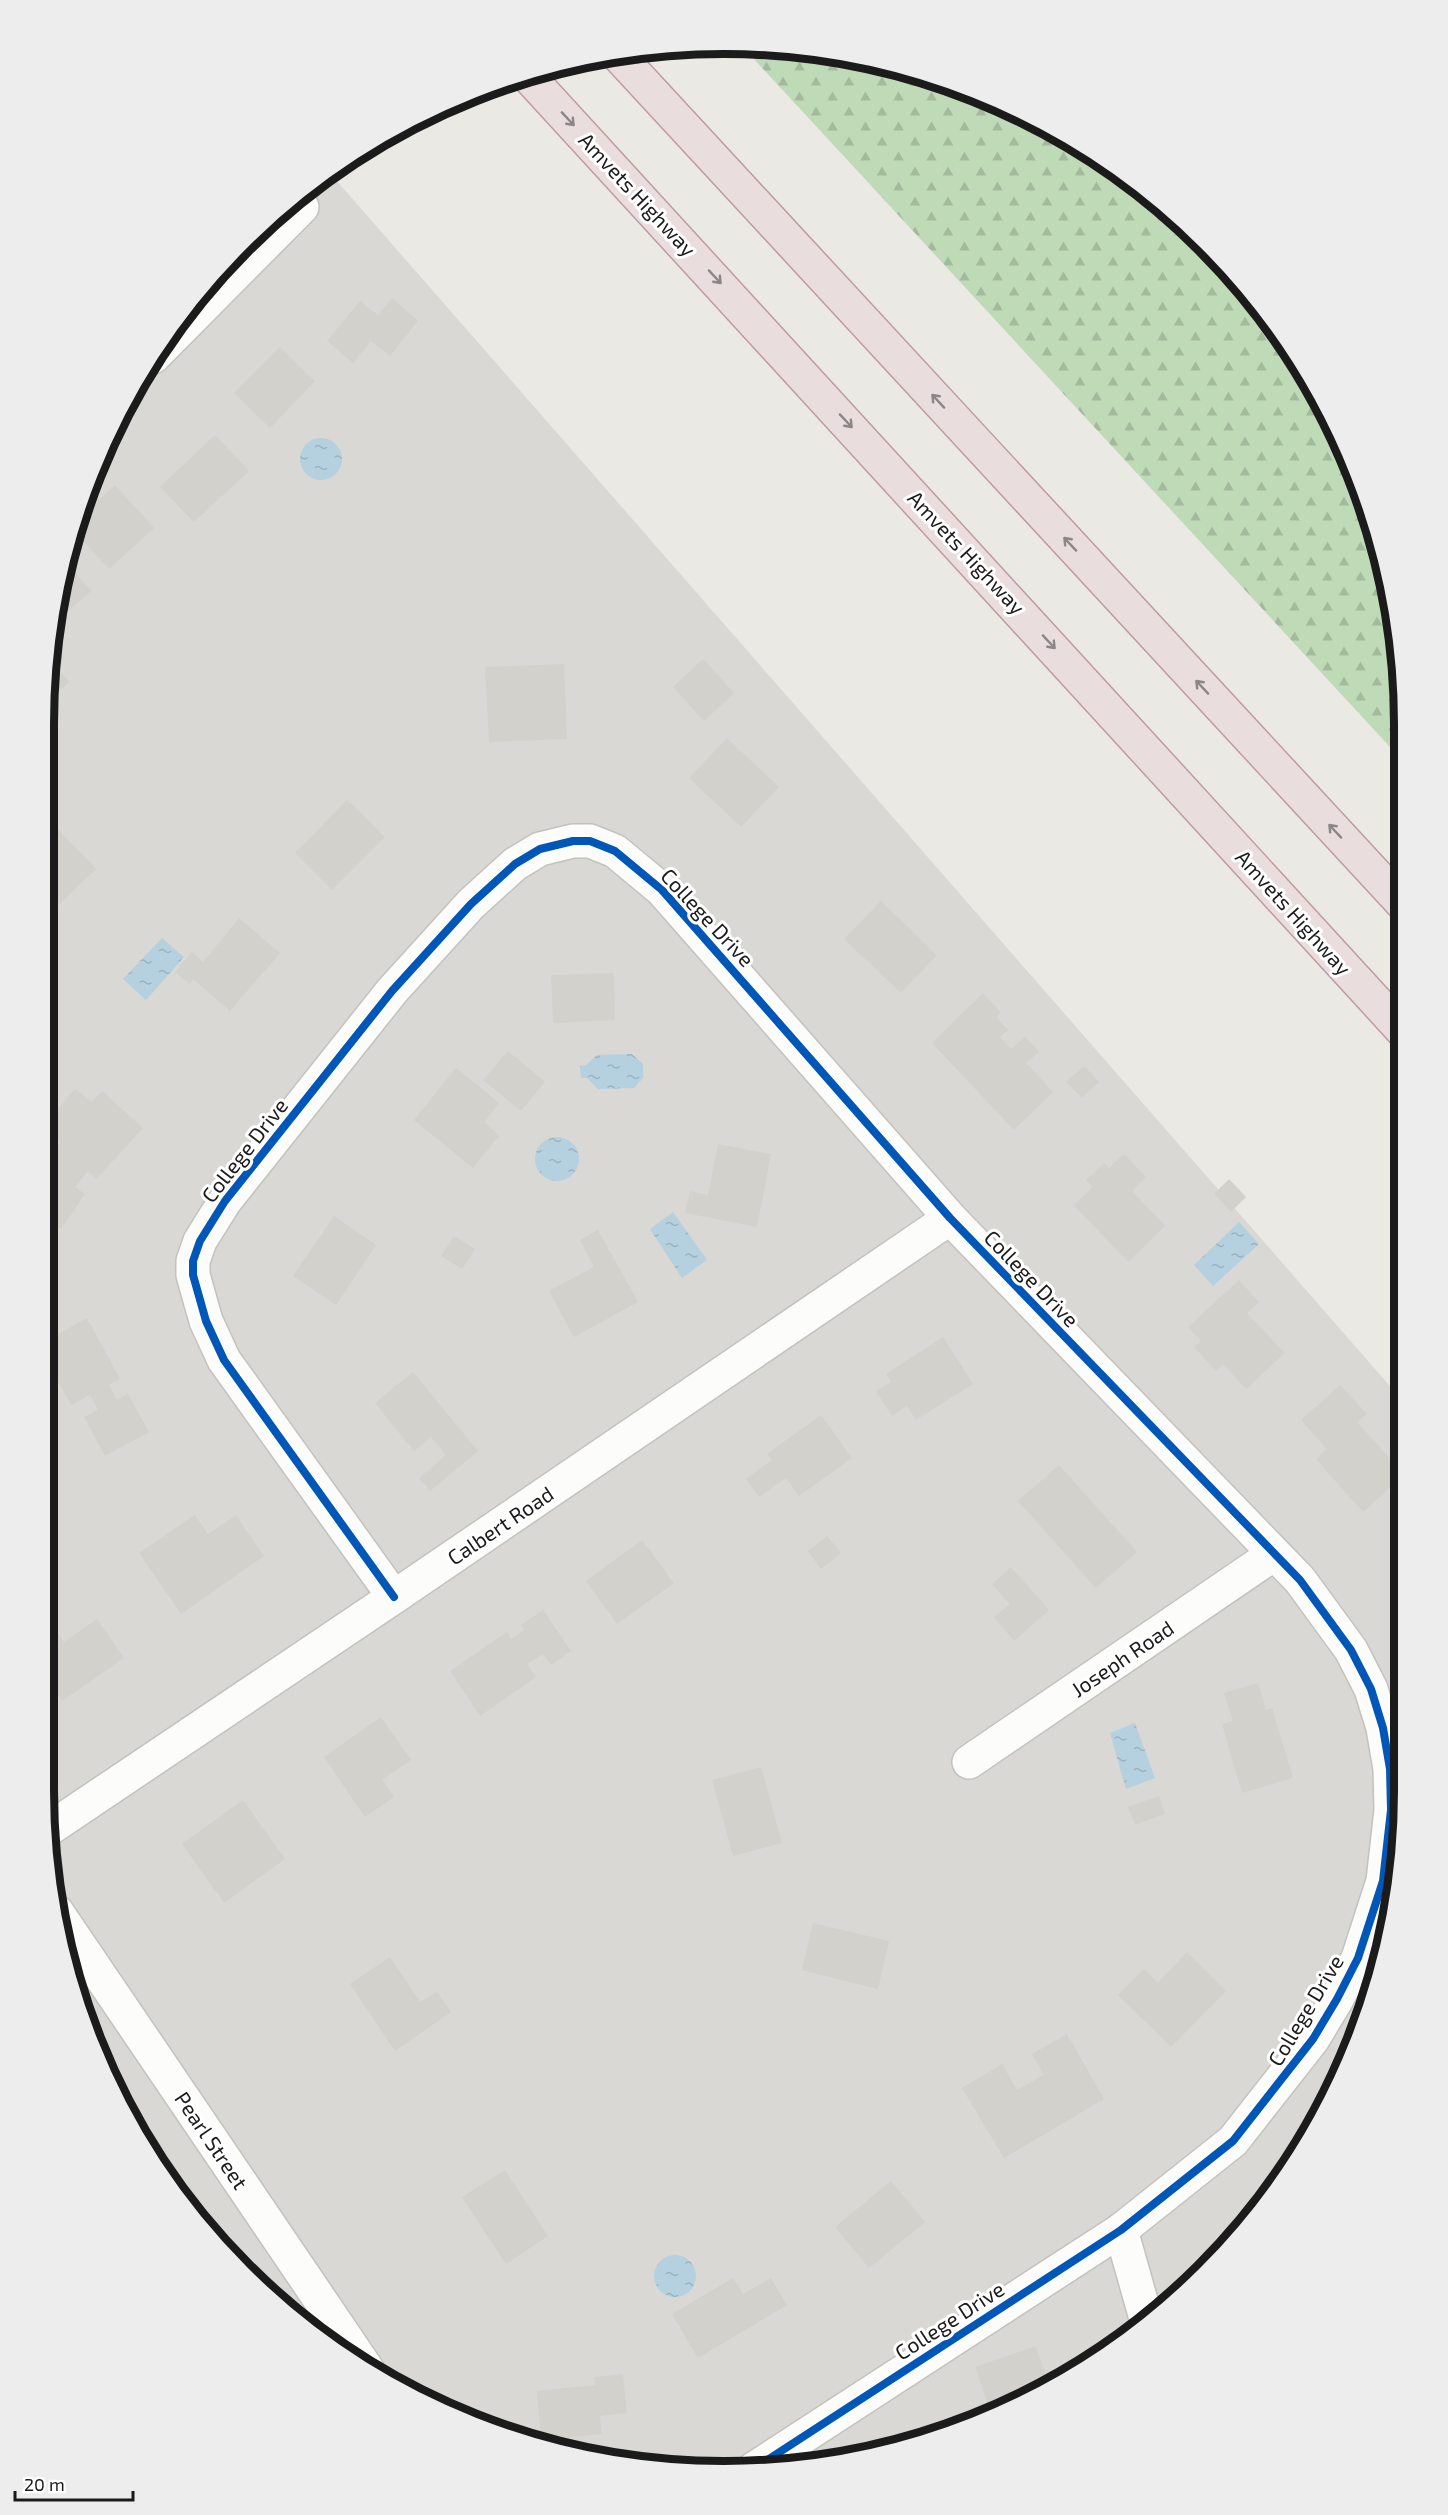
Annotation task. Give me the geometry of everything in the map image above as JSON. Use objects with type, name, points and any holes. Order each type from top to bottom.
[{"type":"highway","points":[[624,62],[1394,895]]},
{"type":"highway","name":"Amvets Highway","points":[[534,82],[1064,658],[1394,1021]]},
{"type":"highway","points":[[1363,862],[1394,887]]},
{"type":"highway","points":[[1304,924],[1394,1044]]},
{"type":"street","points":[[188,322],[302,207]]},
{"type":"street","name":"College Drive","points":[[394,1597],[224,1360],[199,1301],[193,1261],[200,1241],[225,1201],[392,990],[471,904],[515,864],[540,849],[573,841],[590,841],[615,851],[662,890],[950,1218],[1300,1580],[1351,1650],[1371,1689],[1383,1728],[1390,1769],[1391,1810],[1383,1881],[1358,1958],[1313,2039],[1288,2074],[1233,2141],[1121,2230],[767,2460]]},
{"type":"street","name":"Calbert Road","points":[[55,1825],[950,1218]]},
{"type":"street","name":"Joseph Road","points":[[969,1762],[1274,1554]]},
{"type":"street","name":"Pearl Street","points":[[69,1929],[353,2349]]},
{"type":"street","points":[[1121,2230],[1144,2313]]},
{"type":"shaded area","points":[[335,179],[1394,1391],[1393,1835],[1381,1922],[1371,1964],[1343,2047],[1325,2087],[1304,2126],[1256,2199],[1198,2265],[1132,2323],[1059,2371],[1020,2392],[980,2410],[897,2438],[855,2448],[768,2460],[680,2460],[637,2455],[593,2448],[509,2425],[428,2392],[389,2371],[316,2323],[282,2295],[220,2233],[192,2199],[144,2126],[123,2087],[105,2047],[77,1964],[60,1878],[55,1835],[54,1791],[54,724],[55,680],[60,637],[67,593],[90,509],[123,428],[144,389],[192,316],[220,282],[282,220]]},
{"type":"green space","points":[[750,55],[811,60],[897,77],[980,105],[1020,123],[1059,144],[1132,192],[1198,250],[1228,282],[1256,316],[1304,389],[1343,468],[1358,509],[1381,593],[1388,637],[1393,680],[1394,751]]},
{"type":"water","points":[[321,438],[329,439],[336,444],[341,451],[341,467],[336,474],[329,479],[321,480],[313,479],[306,474],[301,467],[300,459],[301,451],[306,444],[313,439]]},
{"type":"water","points":[[162,938],[184,957],[146,1000],[123,979]]},
{"type":"water","points":[[632,1054],[643,1064],[643,1078],[634,1088],[598,1089],[587,1078],[581,1078],[580,1066],[586,1065],[597,1055]]},
{"type":"water","points":[[557,1137],[572,1144],[579,1159],[572,1174],[557,1181],[542,1174],[535,1159],[542,1144]]},
{"type":"water","points":[[673,1212],[707,1260],[682,1278],[650,1229]]},
{"type":"water","points":[[1239,1222],[1259,1244],[1213,1286],[1194,1265]]},
{"type":"water","points":[[1135,1723],[1155,1778],[1126,1789],[1110,1733]]},
{"type":"water","points":[[675,2255],[683,2256],[690,2261],[695,2268],[695,2284],[690,2291],[683,2296],[675,2297],[667,2296],[660,2291],[655,2284],[654,2276],[655,2268],[660,2261],[667,2256]]},
{"type":"building","points":[[392,298],[418,321],[390,356],[371,341],[353,363],[327,341],[360,301],[378,315]]},
{"type":"building","points":[[280,347],[315,381],[270,428],[234,393]]},
{"type":"building","points":[[215,435],[249,471],[194,522],[160,487]]},
{"type":"building","points":[[115,485],[154,528],[109,569],[81,538],[91,508]]},
{"type":"building","points":[[73,569],[91,591],[63,615]]},
{"type":"building","points":[[703,659],[734,693],[704,721],[673,687]]},
{"type":"building","points":[[564,664],[567,739],[489,742],[485,667]]},
{"type":"building","points":[[56,668],[69,682],[55,696]]},
{"type":"building","points":[[727,738],[779,787],[741,827],[689,778]]},
{"type":"building","points":[[347,800],[385,837],[332,890],[295,853]]},
{"type":"building","points":[[54,825],[96,869],[54,909]]},
{"type":"building","points":[[881,901],[937,955],[901,993],[844,939]]},
{"type":"building","points":[[239,918],[280,953],[230,1011],[193,979],[190,984],[175,972],[192,952],[203,962]]},
{"type":"building","points":[[614,973],[615,1020],[553,1023],[551,975]]},
{"type":"building","points":[[983,993],[1001,1013],[996,1017],[1008,1030],[1000,1037],[1011,1049],[1025,1037],[1039,1052],[1026,1063],[1053,1092],[1014,1130],[932,1043]]},
{"type":"building","points":[[508,1051],[545,1082],[521,1111],[483,1080]]},
{"type":"building","points":[[1084,1066],[1099,1082],[1082,1098],[1066,1082]]},
{"type":"building","points":[[456,1068],[499,1103],[484,1122],[499,1136],[473,1168],[414,1120]]},
{"type":"building","points":[[75,1089],[92,1102],[102,1091],[143,1128],[96,1179],[88,1171],[75,1187],[85,1194],[61,1229],[54,1224],[54,1151],[60,1142],[54,1136],[54,1114]]},
{"type":"building","points":[[718,1144],[771,1154],[757,1227],[685,1213],[690,1191],[708,1195]]},
{"type":"building","points":[[1124,1154],[1146,1177],[1132,1191],[1165,1226],[1128,1262],[1074,1205],[1093,1187],[1086,1180],[1104,1163],[1109,1168]]},
{"type":"building","points":[[1229,1179],[1246,1197],[1231,1212],[1214,1194]]},
{"type":"building","points":[[334,1216],[376,1245],[336,1305],[293,1276]]},
{"type":"building","points":[[598,1230],[638,1302],[574,1337],[549,1291],[594,1267],[580,1240]]},
{"type":"building","points":[[454,1236],[475,1249],[462,1269],[441,1256]]},
{"type":"building","points":[[1239,1280],[1259,1302],[1247,1313],[1285,1353],[1246,1389],[1223,1364],[1216,1371],[1194,1347],[1201,1341],[1188,1327]]},
{"type":"building","points":[[87,1318],[120,1379],[109,1385],[117,1400],[128,1394],[149,1432],[105,1456],[84,1417],[98,1410],[90,1395],[71,1405],[54,1375],[54,1336]]},
{"type":"building","points":[[943,1337],[973,1384],[916,1420],[907,1406],[892,1416],[876,1391],[891,1382],[886,1374]]},
{"type":"building","points":[[413,1372],[478,1451],[430,1491],[419,1478],[446,1455],[431,1437],[414,1451],[375,1403]]},
{"type":"building","points":[[1340,1385],[1367,1414],[1357,1422],[1394,1463],[1394,1484],[1363,1512],[1316,1459],[1327,1449],[1301,1420]]},
{"type":"building","points":[[821,1415],[852,1458],[799,1496],[786,1478],[759,1497],[746,1479],[772,1460],[767,1454]]},
{"type":"building","points":[[1059,1465],[1137,1552],[1096,1588],[1018,1501]]},
{"type":"building","points":[[195,1515],[208,1534],[236,1515],[264,1556],[181,1614],[139,1553]]},
{"type":"building","points":[[827,1536],[841,1553],[821,1569],[808,1551]]},
{"type":"building","points":[[642,1540],[674,1583],[617,1624],[586,1581]]},
{"type":"building","points":[[1011,1567],[1049,1610],[1014,1641],[994,1617],[1010,1604],[992,1584]]},
{"type":"building","points":[[543,1610],[571,1651],[551,1665],[543,1654],[527,1664],[536,1677],[480,1716],[450,1671],[507,1632],[511,1639],[524,1630],[521,1625]]},
{"type":"building","points":[[97,1619],[124,1658],[62,1701],[54,1689],[54,1629],[64,1642]]},
{"type":"building","points":[[1258,1683],[1266,1710],[1272,1708],[1293,1778],[1242,1793],[1222,1724],[1233,1721],[1224,1693]]},
{"type":"building","points":[[381,1717],[411,1760],[382,1780],[394,1797],[365,1817],[324,1757]]},
{"type":"building","points":[[761,1767],[782,1843],[733,1856],[712,1780]]},
{"type":"building","points":[[1159,1796],[1165,1814],[1135,1825],[1128,1807]]},
{"type":"building","points":[[243,1800],[285,1859],[224,1903],[182,1844]]},
{"type":"building","points":[[813,1923],[889,1941],[878,1989],[802,1970]]},
{"type":"building","points":[[1187,1952],[1226,1991],[1171,2047],[1118,1995],[1144,1969],[1158,1983]]},
{"type":"building","points":[[390,1957],[420,2002],[437,1992],[451,2012],[395,2051],[350,1984]]},
{"type":"building","points":[[1067,2034],[1104,2099],[1004,2158],[962,2088],[1002,2064],[1017,2090],[1044,2075],[1032,2054]]},
{"type":"building","points":[[505,2170],[548,2236],[506,2264],[462,2197]]},
{"type":"building","points":[[891,2181],[925,2222],[869,2268],[835,2227]]},
{"type":"building","points":[[733,2278],[743,2294],[771,2278],[787,2305],[698,2358],[672,2314]]},
{"type":"building","points":[[1036,2346],[1046,2378],[989,2406],[975,2367]]},
{"type":"building","points":[[623,2374],[627,2413],[600,2416],[602,2434],[554,2439],[541,2435],[537,2391],[595,2385],[594,2377]]},
{"type":"cycle path","points":[[394,1597],[224,1360],[206,1321],[193,1275],[193,1261],[200,1241],[225,1201],[392,991],[471,904],[515,864],[540,849],[573,841],[590,841],[615,851],[662,890],[950,1218],[1300,1580],[1351,1650],[1371,1689],[1383,1728],[1390,1769],[1391,1810],[1383,1881],[1358,1958],[1313,2039],[1233,2141],[1121,2230],[767,2460]]}]
